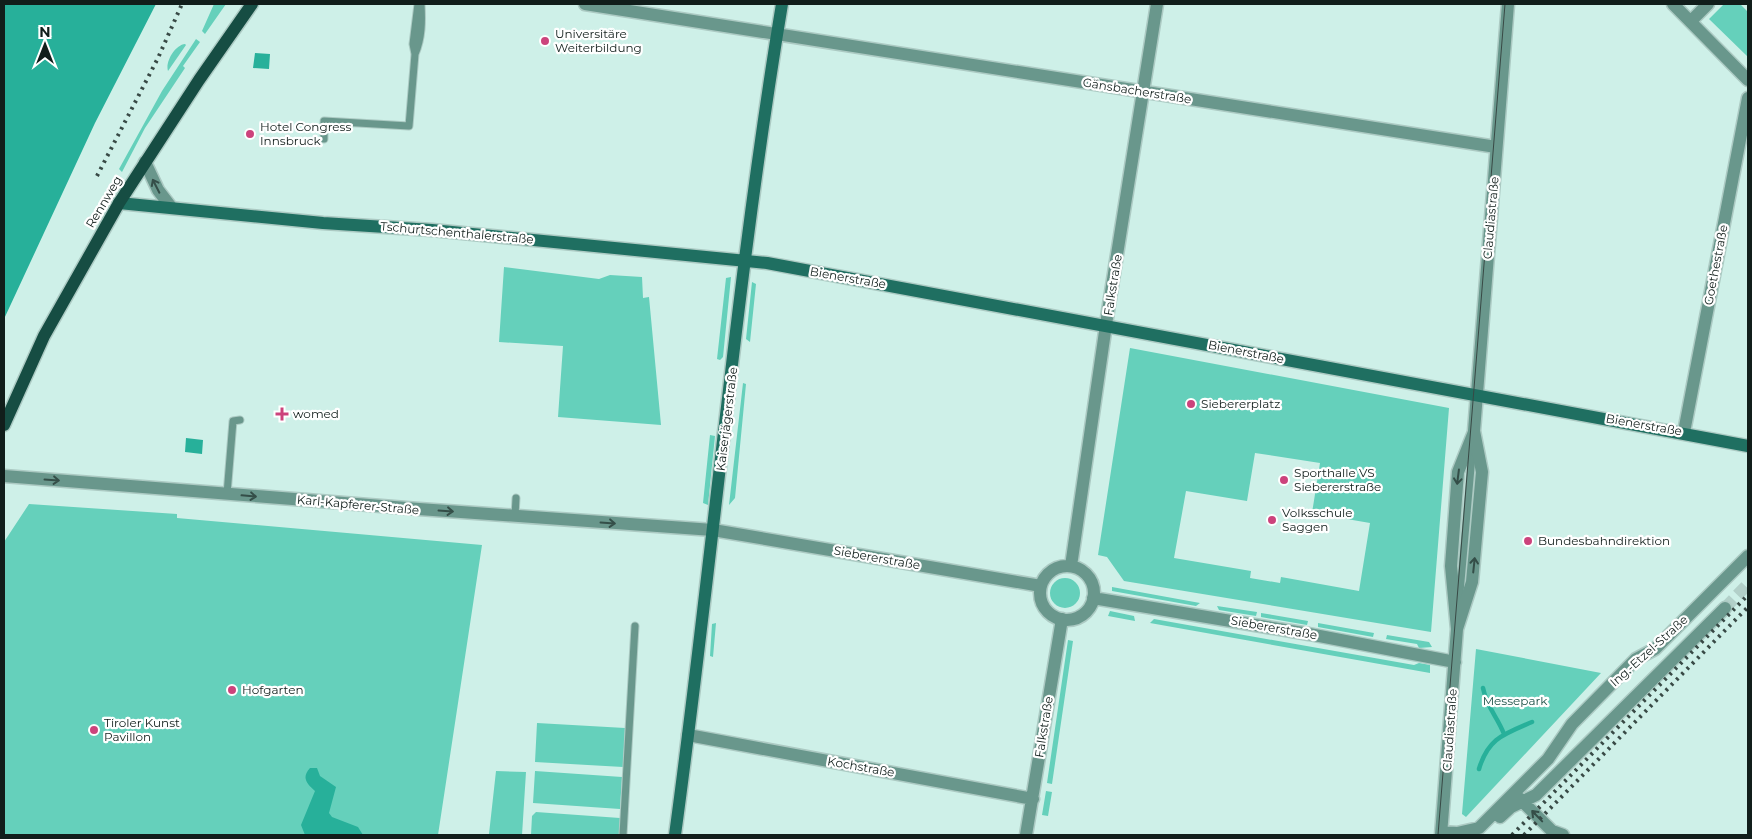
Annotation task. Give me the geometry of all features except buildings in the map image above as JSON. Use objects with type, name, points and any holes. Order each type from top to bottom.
[{"type":"main road","name":"Rennweg","points":[[4,425],[44,336],[119,203],[253,5]]},
{"type":"street","name":"Gänsbacherstraße","points":[[585,4],[1496,147]]},
{"type":"street","name":"Kaiserjägerstraße","points":[[675,835],[734,365],[743,260],[782,4]]},
{"type":"street","name":"Falkstraße","points":[[1071,566],[1106,325],[1157,4]]},
{"type":"street","name":"Claudiastraße","points":[[1457,629],[1472,582],[1482,472],[1474,431],[1508,4]]},
{"type":"street","points":[[1673,4],[1748,80]]},
{"type":"street","points":[[1691,21],[1708,4]]},
{"type":"street","name":"Goethestraße","points":[[1684,432],[1748,98]]},
{"type":"street","points":[[145,162],[158,190],[171,207]]},
{"type":"street","name":"Tschurtschenthalerstraße","points":[[119,203],[322,223],[432,230],[743,260]]},
{"type":"street","name":"Bienerstraße","points":[[743,260],[1106,325],[1684,432],[1748,446]]},
{"type":"street","name":"Claudiastraße","points":[[1441,833],[1457,629],[1451,566],[1458,472],[1474,431]]},
{"type":"street","name":"Karl-Kapferer-Straße","points":[[4,476],[713,530]]},
{"type":"street","name":"Siebererstraße","points":[[713,530],[1041,586]]},
{"type":"street","name":"Ing.-Etzel-Straße","points":[[1441,833],[1457,833],[1479,828],[1548,759],[1570,720],[1597,692],[1636,659],[1655,649],[1748,556]]},
{"type":"street","points":[[1071,566],[1086,574],[1091,581],[1093,598],[1085,612],[1070,619],[1062,619],[1053,616],[1042,604],[1041,586],[1049,573],[1056,569],[1071,566]]},
{"type":"street","name":"Siebererstraße","points":[[1093,598],[1309,634],[1455,662]]},
{"type":"street","points":[[1480,835],[1511,807],[1536,795],[1725,608]]},
{"type":"street","name":"Falkstraße","points":[[1026,835],[1062,619]]},
{"type":"street","name":"Kochstraße","points":[[688,735],[1033,799]]},
{"type":"street","points":[[1514,792],[1552,831],[1563,835]]},
{"type":"lane","points":[[324,139],[324,121],[409,126],[415,54],[413,44],[419,4]]},
{"type":"lane","points":[[226,494],[233,421],[240,420]]},
{"type":"lane","points":[[515,516],[516,498]]},
{"type":"lane","points":[[623,835],[635,626]]},
{"type":"green space","points":[[214,4],[226,4],[205,34],[202,31]]},
{"type":"green space","points":[[1724,4],[1740,4],[1748,12],[1748,57],[1709,19]]},
{"type":"green space","points":[[196,39],[200,42],[145,128],[122,172],[119,169],[162,91]]},
{"type":"green space","points":[[185,44],[168,71],[167,67],[172,54],[178,47]]},
{"type":"green space","points":[[504,267],[599,279],[610,275],[642,277],[643,298],[649,297],[661,425],[558,417],[563,346],[499,342]]},
{"type":"green space","points":[[731,277],[723,357],[720,360],[717,359],[726,278]]},
{"type":"green space","points":[[752,282],[756,284],[750,342],[746,339]]},
{"type":"green space","name":"Volksschule Saggen","points":[[1130,348],[1449,408],[1431,632],[1124,581],[1107,557],[1098,555]],"holes":[[[1255,453],[1320,463],[1312,513],[1370,523],[1359,591],[1281,577],[1280,583],[1250,578],[1251,571],[1174,558],[1186,491],[1247,501]]]},
{"type":"green space","points":[[743,383],[746,384],[735,498],[729,505]]},
{"type":"green space","points":[[710,435],[715,436],[708,505],[703,503]]},
{"type":"green space","name":"Hofgarten","points":[[29,504],[177,514],[177,518],[482,545],[438,835],[4,835],[4,542]]},
{"type":"green space","points":[[1065,578],[1076,582],[1080,593],[1076,604],[1065,608],[1054,604],[1050,593],[1054,582]]},
{"type":"green space","points":[[1112,587],[1200,603],[1196,606],[1112,591]]},
{"type":"green space","points":[[1217,606],[1257,612],[1256,616],[1219,610]]},
{"type":"green space","points":[[1110,611],[1134,616],[1135,621],[1108,616]]},
{"type":"green space","points":[[1261,613],[1308,621],[1307,625],[1261,617]]},
{"type":"green space","points":[[1154,619],[1414,665],[1419,663],[1430,665],[1430,673],[1150,623]]},
{"type":"green space","points":[[716,623],[713,657],[710,656],[712,624]]},
{"type":"green space","points":[[1318,623],[1374,633],[1373,637],[1318,627]]},
{"type":"green space","points":[[1387,635],[1429,642],[1432,647],[1419,648],[1417,644],[1386,639]]},
{"type":"green space","points":[[1068,640],[1073,641],[1052,784],[1047,783]]},
{"type":"green space","name":"Messepark","points":[[1476,649],[1601,673],[1466,817],[1462,814]]},
{"type":"green space","points":[[537,723],[625,728],[623,767],[535,762]]},
{"type":"green space","points":[[496,771],[526,772],[522,835],[489,834]]},
{"type":"green space","points":[[535,771],[622,777],[620,809],[533,803]]},
{"type":"green space","points":[[1046,791],[1052,792],[1048,816],[1042,815]]},
{"type":"green space","points":[[536,812],[620,818],[619,835],[531,835],[532,816]]},
{"type":"shaded area","points":[[4,4],[156,4],[95,123],[4,319]]},
{"type":"shaded area","points":[[255,53],[270,54],[269,69],[253,68]]},
{"type":"shaded area","points":[[186,438],[203,440],[202,454],[185,452]]},
{"type":"shaded area","points":[[310,768],[317,768],[320,776],[336,787],[329,813],[332,817],[358,827],[363,835],[305,835],[301,825],[315,791],[306,781],[306,775]]},
{"type":"waterway","points":[[1483,688],[1487,701],[1504,734]]},
{"type":"waterway","points":[[1479,769],[1487,750],[1498,738],[1532,722]]},
{"type":"tunnel","points":[[1725,608],[1748,584]]},
{"type":"tram line","points":[[1438,835],[1505,4]]},
{"type":"railway","points":[[97,176],[158,58],[182,4]]},
{"type":"railway","points":[[1512,835],[1748,595]]},
{"type":"railway","points":[[1524,835],[1748,607]]},
{"type":"place","name":"Universitäre Weiterbildung","points":[[545,41]]},
{"type":"place","name":"Hotel Congress Innsbruck","points":[[250,134]]},
{"type":"place","name":"Siebererplatz","points":[[1191,404]]},
{"type":"place","name":"womed","points":[[282,414]]},
{"type":"place","name":"Sporthalle VS Siebererstraße","points":[[1284,480]]},
{"type":"place","name":"Volksschule Saggen","points":[[1272,520]]},
{"type":"place","name":"Bundesbahndirektion","points":[[1528,541]]},
{"type":"place","name":"Hofgarten","points":[[232,690]]},
{"type":"place","name":"Tiroler Kunst Pavillon","points":[[94,730]]}]
